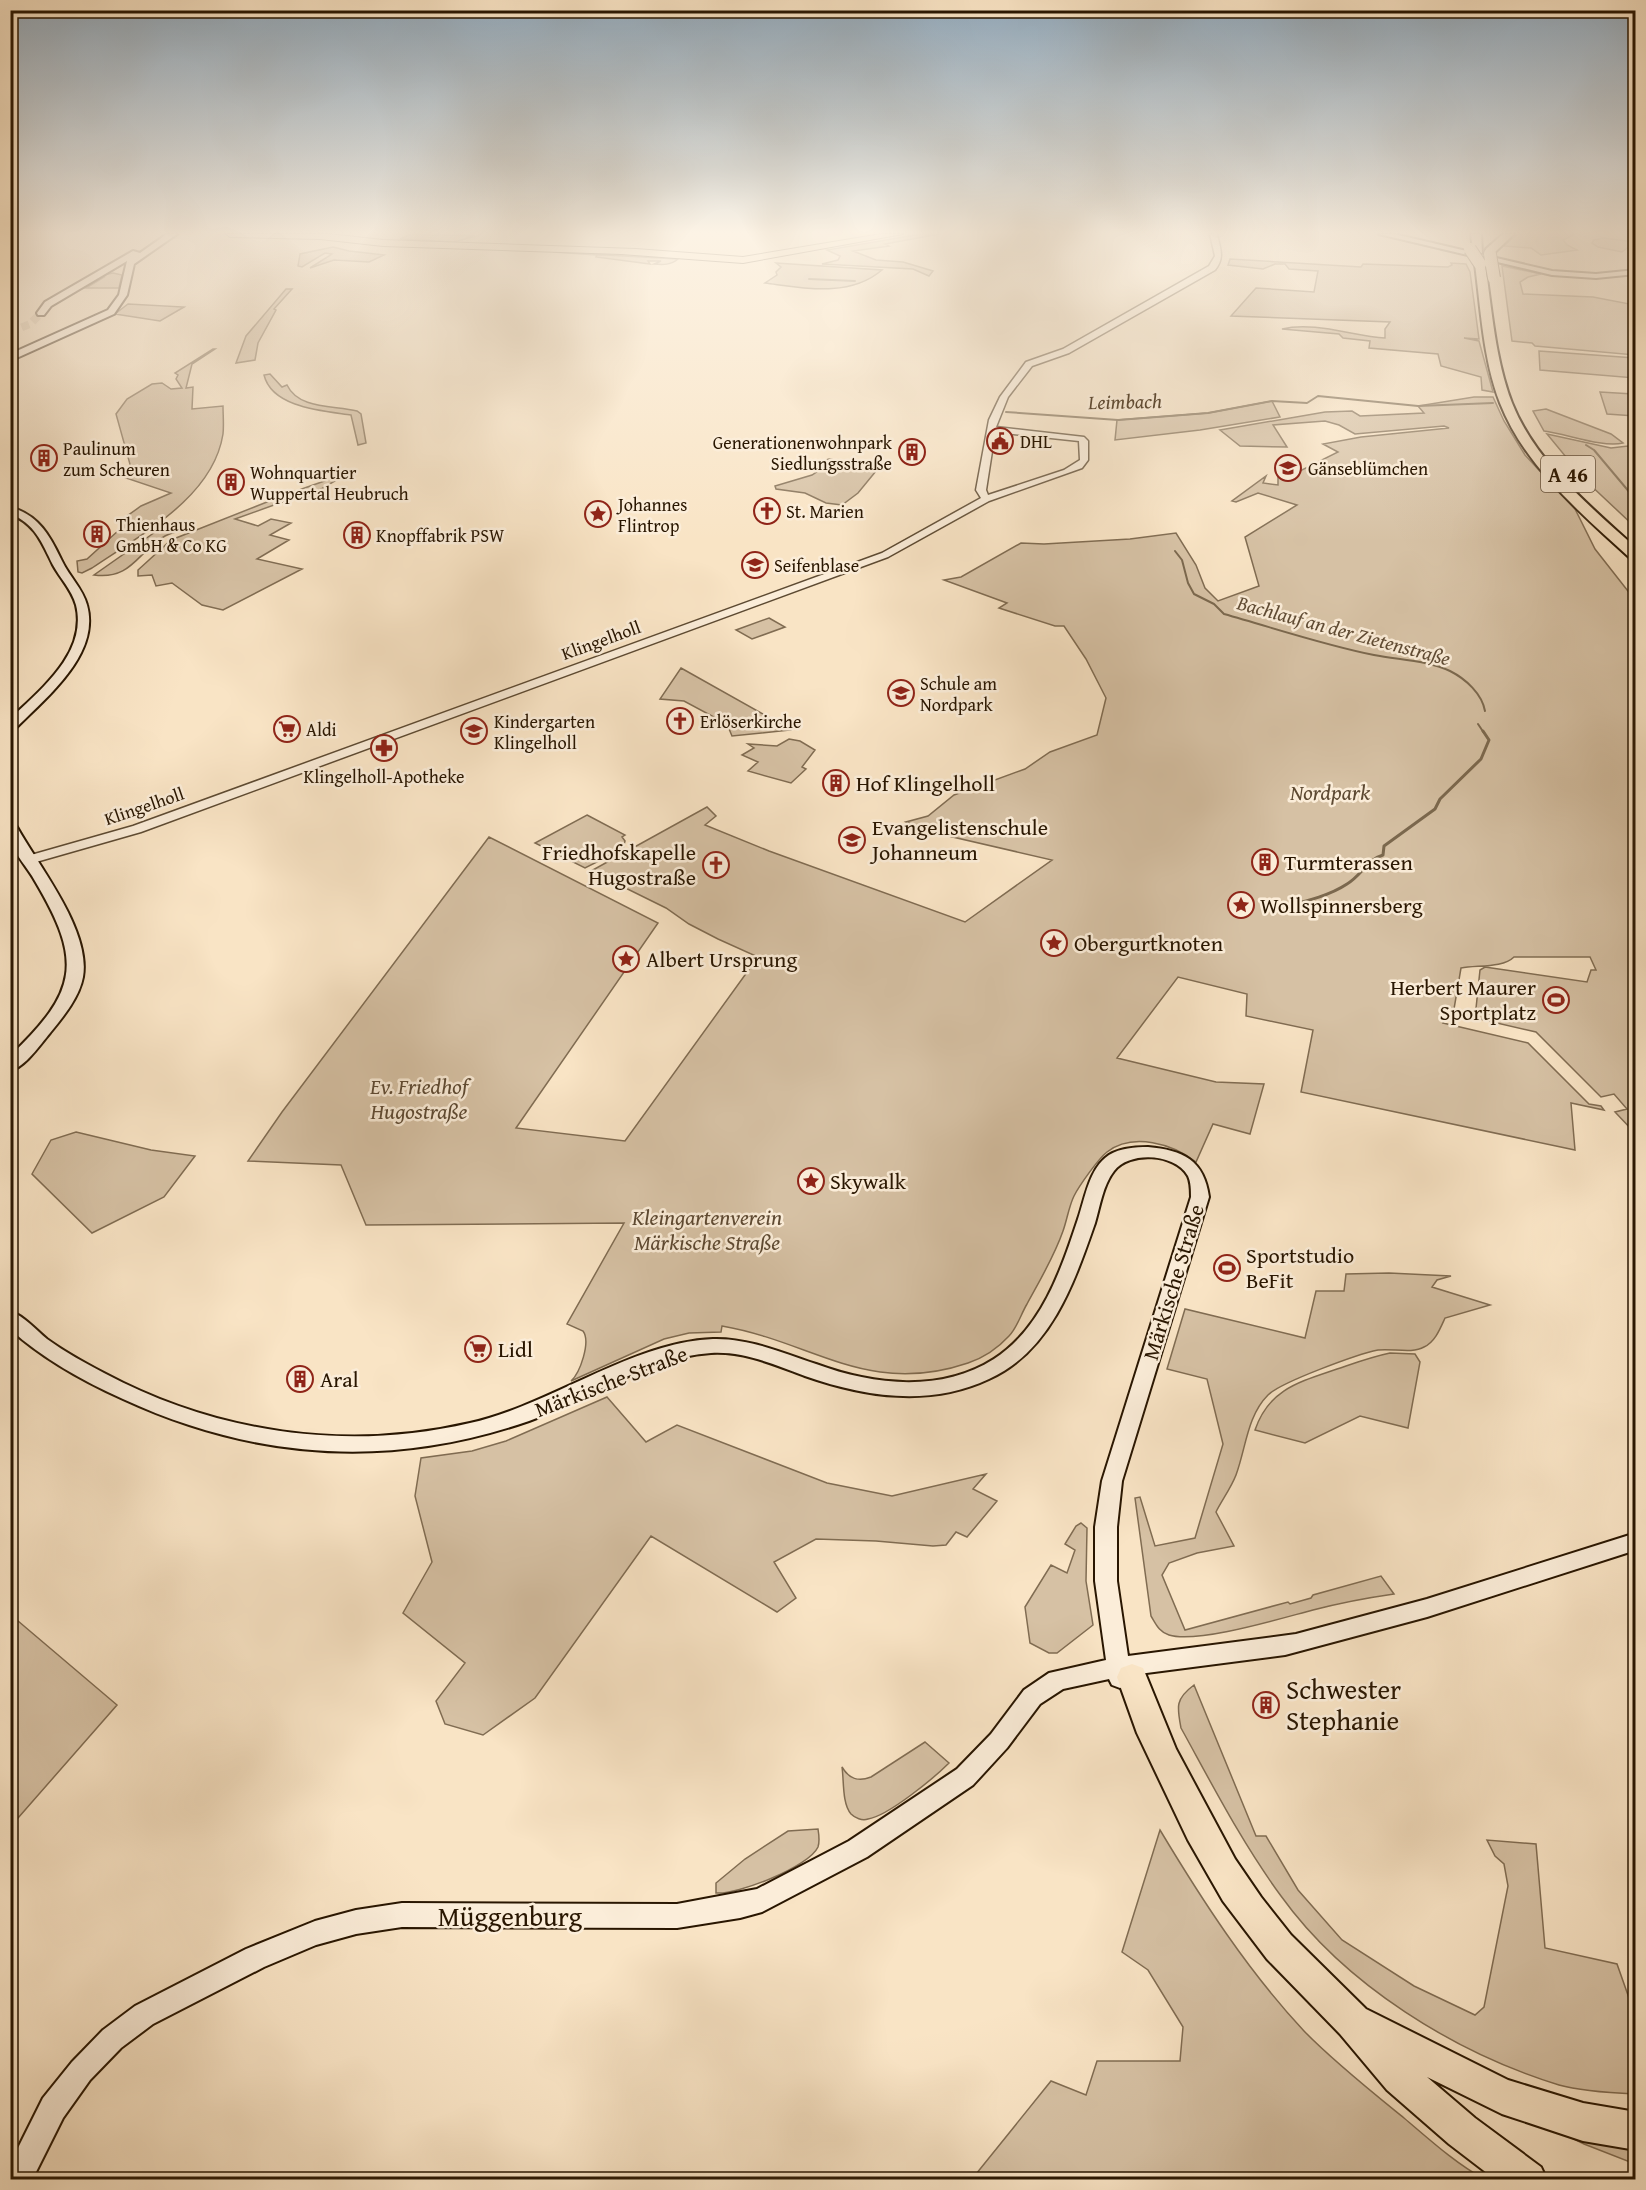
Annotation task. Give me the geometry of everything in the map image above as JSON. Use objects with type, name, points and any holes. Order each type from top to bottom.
[{"type":"highway","name":"A 46","points":[[1497,336],[1503,370],[1521,407],[1528,434],[1544,463],[1579,503],[1635,556]]},
{"type":"highway","name":"A 46","points":[[1528,434],[1635,545]]},
{"type":"highway","points":[[1125,1672],[1135,1717],[1177,1799],[1198,1828],[1218,1865],[1273,1940],[1316,1987],[1353,2021],[1399,2075],[1435,2110],[1528,2180]]},
{"type":"highway","points":[[1353,2021],[1502,2096],[1583,2122],[1635,2131]]},
{"type":"main road","points":[[10,358],[59,336]]},
{"type":"main road","points":[[10,510],[34,521],[49,542],[58,564],[72,585],[81,605],[84,627],[80,644],[69,661],[10,727]]},
{"type":"main road","points":[[10,827],[70,934],[75,975],[50,1023],[10,1066]]},
{"type":"main road","name":"Märkische Straße","points":[[10,1318],[39,1344],[71,1365],[157,1408],[214,1427],[264,1439],[346,1447],[388,1445],[449,1437],[525,1415],[664,1356],[691,1348],[738,1347],[768,1353],[840,1380],[875,1387],[911,1389],[937,1387],[982,1374],[1021,1348],[1032,1336],[1064,1280],[1101,1176],[1116,1159],[1135,1153],[1160,1153],[1192,1170],[1197,1179],[1200,1197],[1117,1462],[1110,1501],[1105,1551],[1106,1581],[1125,1672]]},
{"type":"main road","points":[[1125,1672],[1273,1650],[1295,1642],[1427,1608],[1635,1540]]},
{"type":"main road","name":"Müggenburg","points":[[17,2180],[53,2108],[81,2071],[112,2039],[144,2015],[255,1958],[315,1933],[356,1922],[402,1915],[677,1916],[740,1906],[762,1900],[858,1849],[965,1777],[999,1742],[1032,1696],[1051,1687],[1125,1672]]},
{"type":"street","points":[[986,499],[981,490],[993,424],[1004,397],[1029,364],[1066,351],[1092,336]]},
{"type":"street","name":"Klingelholl","points":[[29,860],[137,829],[885,555],[986,499],[1066,472],[1079,466],[1084,460],[1084,441],[1081,439],[1010,430],[993,424]]},
{"type":"green space","points":[[246,336],[262,336],[255,360],[236,363]]},
{"type":"green space","points":[[1341,336],[1385,338],[1479,336],[1479,339],[1464,338],[1479,341],[1493,392],[1482,390],[1481,377],[1441,366],[1438,354],[1369,348],[1370,341]]},
{"type":"green space","points":[[1511,336],[1635,336],[1635,355],[1535,346],[1532,343],[1512,341]]},
{"type":"green space","points":[[215,349],[192,364],[186,388],[193,387],[192,409],[223,406],[223,434],[216,457],[205,477],[190,496],[152,528],[92,568],[82,573],[78,572],[77,561],[87,559],[119,530],[120,521],[141,506],[171,493],[126,478],[133,475],[116,414],[127,399],[152,384],[162,383],[171,389],[182,388],[176,379],[178,375],[175,373]]},
{"type":"green space","points":[[1539,351],[1635,358],[1635,378],[1540,370]]},
{"type":"green space","points":[[270,374],[282,387],[287,385],[300,399],[309,403],[357,411],[361,414],[366,443],[358,445],[351,415],[300,406],[288,401],[277,395],[269,386],[264,375]]},
{"type":"green space","points":[[1600,392],[1633,394],[1635,416],[1607,414]]},
{"type":"green space","name":"Nordpark","points":[[1474,397],[1493,397],[1504,421],[1525,455],[1575,509],[1595,549],[1635,600],[1635,1133],[1615,1112],[1627,1109],[1614,1094],[1601,1097],[1536,1032],[1475,1018],[1480,970],[1485,967],[1587,982],[1591,970],[1596,970],[1590,957],[1514,957],[1497,965],[1461,968],[1454,1009],[1443,1023],[1528,1043],[1589,1104],[1601,1106],[1604,1110],[1571,1103],[1575,1150],[1301,1092],[1313,1030],[1246,1016],[1247,994],[1178,977],[1117,1058],[1216,1082],[1264,1084],[1250,1134],[1213,1124],[1196,1162],[1176,1150],[1153,1143],[1129,1143],[1107,1152],[1089,1173],[1074,1196],[1055,1250],[1012,1333],[990,1352],[968,1363],[932,1372],[900,1374],[842,1363],[785,1343],[722,1326],[721,1332],[689,1333],[664,1339],[571,1381],[581,1365],[586,1342],[583,1331],[567,1324],[624,1223],[366,1225],[341,1165],[248,1161],[282,1112],[489,837],[658,923],[516,1128],[625,1141],[758,957],[718,939],[689,924],[666,908],[591,871],[707,807],[716,816],[705,825],[769,851],[965,922],[1052,860],[931,832],[906,822],[928,816],[954,795],[1025,769],[1050,752],[1097,735],[1106,698],[1086,659],[1064,626],[1055,626],[999,608],[1007,603],[944,580],[961,577],[1021,543],[1044,544],[1130,539],[1176,533],[1196,565],[1205,588],[1218,601],[1259,586],[1245,537],[1297,505],[1258,493],[1236,502],[1232,501],[1266,476],[1263,483],[1278,485],[1278,475],[1286,478],[1338,452],[1323,444],[1361,437],[1449,428],[1444,426],[1355,434],[1339,425],[1325,421],[1273,425],[1287,447],[1240,446],[1220,430],[1325,412],[1352,411],[1360,416],[1424,413],[1418,406]]},
{"type":"green space","points":[[1272,401],[1280,417],[1200,430],[1115,440],[1117,420],[1208,413]]},
{"type":"green space","points":[[1546,409],[1611,434],[1623,443],[1605,444],[1544,431],[1533,411]]},
{"type":"green space","points":[[1547,434],[1611,448],[1628,446],[1635,452],[1635,527],[1585,480]]},
{"type":"green space","points":[[829,459],[871,466],[876,471],[858,493],[842,505],[826,503],[805,493],[776,489],[775,486],[812,475],[830,463],[823,461]]},
{"type":"green space","points":[[350,472],[301,501],[282,496]]},
{"type":"green space","points":[[272,500],[288,500],[235,519],[258,526],[271,519],[291,523],[270,535],[289,540],[257,559],[302,569],[223,610],[202,605],[172,583],[156,586],[152,575],[138,576],[138,570],[171,540]]},
{"type":"green space","points":[[168,523],[187,528],[155,542],[126,569],[107,575],[94,575]]},
{"type":"green space","points":[[769,618],[785,627],[752,639],[736,630]]},
{"type":"green space","points":[[681,668],[790,730],[732,736],[727,724],[684,701],[660,699]]},
{"type":"green space","points":[[789,739],[800,741],[815,750],[802,767],[806,769],[791,783],[748,771],[758,762],[742,755],[754,748],[748,744],[777,746]]},
{"type":"green space","points":[[587,815],[625,835],[622,837],[625,841],[623,849],[585,868],[535,843]]},
{"type":"green space","points":[[76,1132],[151,1150],[195,1156],[164,1197],[92,1233],[32,1174],[51,1140]]},
{"type":"green space","points":[[1389,1273],[1451,1276],[1437,1280],[1432,1287],[1490,1305],[1445,1318],[1434,1339],[1419,1349],[1378,1350],[1368,1353],[1303,1376],[1268,1395],[1251,1422],[1236,1475],[1216,1512],[1234,1546],[1197,1553],[1169,1563],[1162,1575],[1185,1630],[1288,1602],[1290,1604],[1311,1598],[1313,1595],[1381,1576],[1394,1594],[1333,1605],[1219,1633],[1182,1637],[1163,1632],[1151,1616],[1135,1498],[1140,1497],[1155,1546],[1195,1538],[1223,1444],[1207,1379],[1167,1369],[1185,1309],[1305,1338],[1316,1291],[1344,1291],[1346,1274]]},
{"type":"green space","points":[[1390,1353],[1415,1354],[1420,1362],[1408,1428],[1360,1416],[1305,1443],[1255,1430],[1268,1405],[1287,1389],[1323,1374]]},
{"type":"green space","points":[[607,1397],[646,1442],[677,1425],[827,1483],[892,1496],[986,1474],[973,1489],[997,1501],[967,1537],[956,1532],[946,1545],[816,1539],[774,1562],[796,1598],[777,1612],[651,1536],[535,1698],[483,1735],[445,1724],[436,1701],[465,1663],[403,1613],[432,1562],[415,1496],[421,1458],[472,1451],[506,1441]]},
{"type":"green space","points":[[1081,1523],[1087,1528],[1086,1581],[1093,1625],[1057,1653],[1049,1653],[1030,1643],[1025,1607],[1051,1565],[1067,1573],[1075,1550],[1065,1544],[1076,1526]]},
{"type":"green space","points":[[11,1615],[117,1705],[11,1826]]},
{"type":"green space","points":[[1194,1685],[1256,1836],[1266,1836],[1298,1890],[1342,1940],[1414,1986],[1475,2015],[1484,2007],[1508,1886],[1504,1864],[1495,1856],[1487,1840],[1536,1844],[1545,1948],[1617,1964],[1635,2015],[1635,2094],[1559,2085],[1481,2054],[1442,2035],[1405,2012],[1337,1959],[1307,1928],[1253,1856],[1181,1728],[1180,1699]]},
{"type":"green space","points":[[925,1742],[949,1763],[922,1787],[887,1811],[866,1820],[851,1814],[845,1798],[842,1767],[851,1777],[858,1779],[871,1777]]},
{"type":"green space","points":[[818,1829],[818,1847],[801,1863],[755,1885],[716,1893],[716,1883],[745,1859],[788,1831]]},
{"type":"green space","points":[[1160,1830],[1227,1934],[1283,2008],[1304,2031],[1340,2065],[1433,2143],[1484,2179],[972,2179],[1051,2081],[1086,2095],[1097,2061],[1180,2061],[1183,2027],[1148,1970],[1122,1952]]},
{"type":"green space","points":[[1513,2109],[1635,2139],[1635,2164],[1584,2144]]},
{"type":"waterway","name":"Leimbach","points":[[1006,412],[1118,420],[1208,413],[1272,401],[1307,403],[1318,396],[1418,406],[1493,403]]},
{"type":"waterway","name":"Leimbach","points":[[1586,445],[1594,450],[1636,500]]},
{"type":"waterway","name":"Bachlauf an der Zietenstraße","points":[[1175,551],[1182,560],[1188,583],[1194,594],[1214,604],[1224,614],[1336,646],[1441,667],[1456,674],[1467,683],[1481,699],[1485,711]]},
{"type":"waterway","name":"Bachlauf an der Zietenstraße","points":[[1478,724],[1484,733]]},
{"type":"waterway","name":"Bachlauf an der Zietenstraße","points":[[1285,906],[1333,892],[1352,881],[1373,860],[1383,855],[1384,846],[1435,809],[1440,799],[1481,759],[1489,740],[1483,731]]},
{"type":"place","name":"DHL","points":[[1000,441]]},
{"type":"place","name":"Generationenwohnpark Siedlungsstraße","points":[[912,452]]},
{"type":"place","name":"Paulinum zum Scheuren","points":[[44,458]]},
{"type":"place","name":"Gänseblümchen","points":[[1288,468]]},
{"type":"place","name":"Wohnquartier Wuppertal Heubruch","points":[[231,482]]},
{"type":"place","name":"St. Marien","points":[[767,511]]},
{"type":"place","name":"Johannes Flintrop","points":[[598,514]]},
{"type":"place","name":"Thienhaus GmbH & Co KG","points":[[97,534]]},
{"type":"place","name":"Knopffabrik PSW","points":[[357,535]]},
{"type":"place","name":"Seifenblase","points":[[755,565]]},
{"type":"place","name":"Schule am Nordpark","points":[[901,693]]},
{"type":"place","name":"Erlöserkirche","points":[[680,721]]},
{"type":"place","name":"Aldi","points":[[287,729]]},
{"type":"place","name":"Kindergarten Klingelholl","points":[[474,731]]},
{"type":"place","name":"Klingelholl-Apotheke","points":[[384,748]]},
{"type":"place","name":"Hof Klingelholl","points":[[836,783]]},
{"type":"place","name":"Evangelistenschule Johanneum","points":[[852,840]]},
{"type":"place","name":"Turmterassen","points":[[1265,862]]},
{"type":"place","name":"Friedhofskapelle Hugostraße","points":[[716,865]]},
{"type":"place","name":"Wollspinnersberg","points":[[1241,905]]},
{"type":"place","name":"Obergurtknoten","points":[[1054,943]]},
{"type":"place","name":"Albert Ursprung","points":[[626,959]]},
{"type":"place","name":"Herbert Maurer Sportplatz","points":[[1556,1000]]},
{"type":"place","name":"Skywalk","points":[[811,1181]]},
{"type":"place","name":"Sportstudio BeFit","points":[[1227,1268]]},
{"type":"place","name":"Lidl","points":[[478,1349]]},
{"type":"place","name":"Aral","points":[[300,1379]]},
{"type":"place","name":"Schwester Stephanie","points":[[1266,1705]]},
{"type":"park label","name":"Ev. Friedhof Hugostraße","points":[[419,1098]]},
{"type":"park label","name":"Kleingartenverein Märkische Straße","points":[[707,1230]]}]
